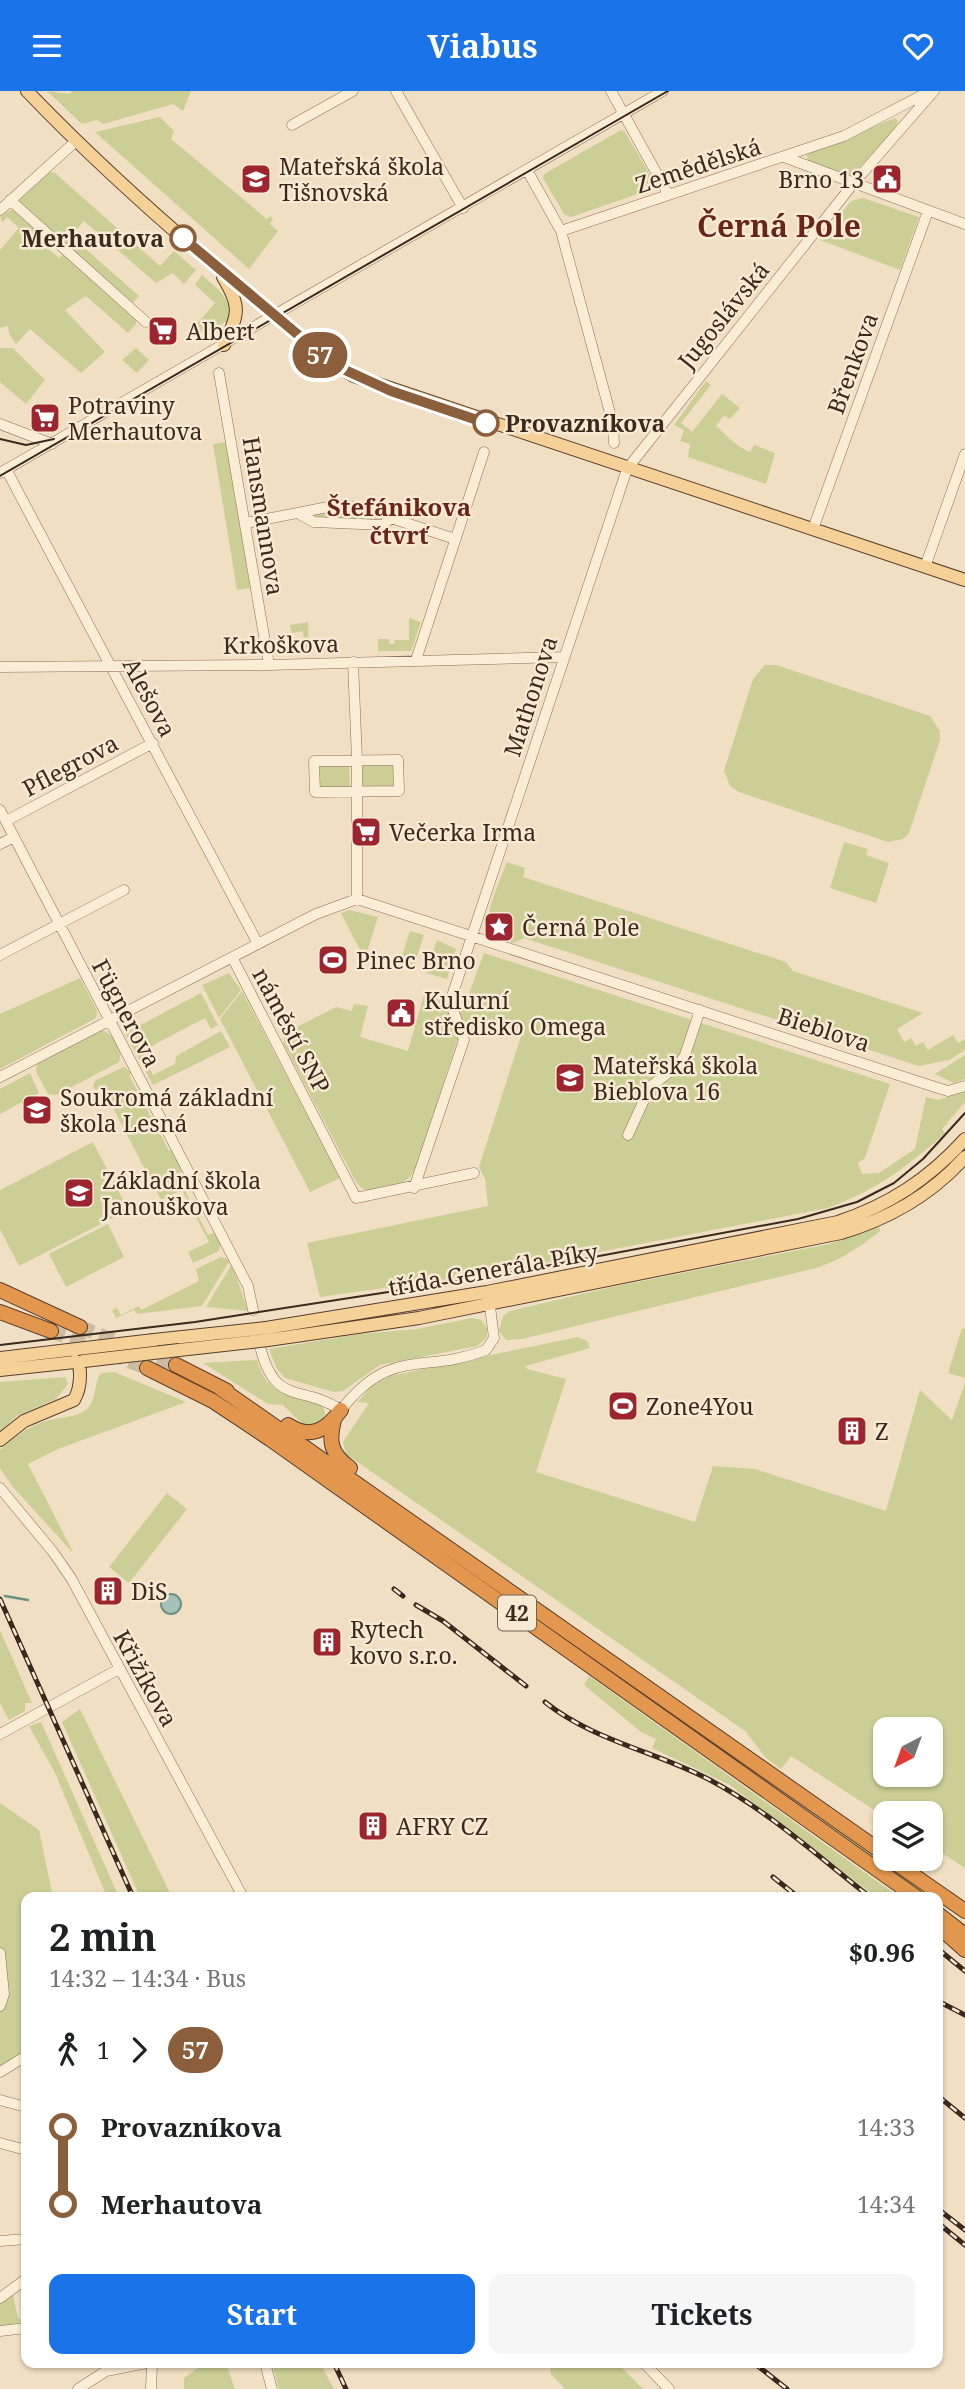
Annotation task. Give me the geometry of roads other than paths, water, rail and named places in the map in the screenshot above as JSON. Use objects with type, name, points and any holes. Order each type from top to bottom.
[{"type":"highway","points":[[0,1290],[80,1327]]},
{"type":"highway","points":[[0,1309],[46,1329]]},
{"type":"highway","name":"42","points":[[177,1358],[873,1846]]},
{"type":"highway","name":"42","points":[[146,1368],[192,1389],[250,1425],[909,1892]]},
{"type":"highway","name":"42","points":[[220,1388],[260,1406],[304,1433],[322,1430],[338,1415]]},
{"type":"highway","name":"42","points":[[338,1415],[330,1441],[335,1454],[374,1486],[403,1515]]},
{"type":"highway","name":"42","points":[[865,1859],[899,1892]]},
{"type":"highway","points":[[907,1871],[938,1892]]},
{"type":"highway","points":[[943,1896],[965,1911]]},
{"type":"highway","points":[[943,1918],[965,1935]]},
{"type":"highway","points":[[943,1930],[965,1950]]},
{"type":"main road","points":[[27,91],[76,141],[218,268],[319,354],[354,376],[965,580]]},
{"type":"main road","points":[[218,268],[236,302],[236,321],[224,345]]},
{"type":"main road","name":"třída Generála Píky","points":[[488,1298],[838,1222],[867,1211],[912,1188],[965,1139]]},
{"type":"main road","name":"třída Generála Píky","points":[[0,1370],[80,1357],[154,1340],[257,1331],[488,1298],[805,1243],[857,1229],[920,1197],[965,1157]]},
{"type":"main road","name":"třída Generála Píky","points":[[0,1358],[59,1351],[80,1357],[177,1358],[257,1331]]},
{"type":"main road","points":[[0,1440],[24,1422],[74,1400],[80,1385],[80,1357]]},
{"type":"street","points":[[292,125],[353,91]]},
{"type":"street","points":[[396,91],[463,208]]},
{"type":"street","points":[[611,91],[668,194]]},
{"type":"street","points":[[3,471],[663,91]]},
{"type":"street","name":"Jugoslávská","points":[[784,157],[844,136],[932,91]]},
{"type":"street","name":"Jugoslávská","points":[[627,469],[853,184],[932,91]]},
{"type":"street","points":[[0,210],[76,141]]},
{"type":"street","name":"Zemědělská","points":[[561,231],[784,157],[965,224]]},
{"type":"street","points":[[527,170],[561,231],[613,424],[614,443]]},
{"type":"street","points":[[10,200],[146,322]]},
{"type":"street","name":"Břenkova","points":[[813,529],[928,211]]},
{"type":"street","name":"Hansmannova","points":[[219,373],[269,665]]},
{"type":"street","points":[[0,424],[52,444]]},
{"type":"street","points":[[416,660],[484,452]]},
{"type":"street","points":[[925,567],[965,454]]},
{"type":"street","name":"Mathonova","points":[[471,935],[627,469]]},
{"type":"street","name":"Alešova","points":[[3,471],[111,665],[258,944]]},
{"type":"street","points":[[246,523],[302,515],[308,509],[338,505],[382,510],[391,518],[455,539]]},
{"type":"street","points":[[302,515],[314,522],[383,525],[391,518]]},
{"type":"street","name":"Krkoškova","points":[[0,667],[269,665],[564,657]]},
{"type":"street","points":[[353,662],[357,760],[357,899],[471,935],[450,1002],[464,1040],[414,1188]]},
{"type":"street","name":"Pflegrova","points":[[6,821],[153,743]]},
{"type":"street","points":[[398,760],[399,791],[357,791],[315,792],[314,761],[398,760]]},
{"type":"street","name":"Fügnerova","points":[[0,810],[248,1286],[268,1373],[279,1386],[322,1399],[338,1415]]},
{"type":"street","points":[[0,844],[14,837]]},
{"type":"street","points":[[0,955],[124,890]]},
{"type":"street","name":"náměstí SNP","points":[[357,899],[333,906],[258,944],[233,960],[356,1198],[414,1188],[474,1173]]},
{"type":"street","name":"Bieblova","points":[[471,935],[948,1091],[965,1086]]},
{"type":"street","points":[[0,1077],[233,960]]},
{"type":"street","points":[[628,1135],[650,1087],[678,1065],[685,1055],[700,1010]]},
{"type":"street","points":[[338,1415],[367,1382],[389,1369],[486,1350],[494,1338],[488,1298]]},
{"type":"street","name":"Křižíkova","points":[[0,1488],[63,1565],[240,1892]]},
{"type":"street","points":[[0,1734],[119,1669]]},
{"type":"street","points":[[0,1953],[4,1994],[0,2006]]},
{"type":"street","points":[[0,2072],[21,2059]]},
{"type":"street","points":[[0,2100],[21,2106]]},
{"type":"street","points":[[0,2143],[21,2149]]},
{"type":"street","points":[[0,2241],[21,2239]]},
{"type":"street","points":[[0,2298],[21,2283]]},
{"type":"street","points":[[0,2331],[21,2329]]},
{"type":"street","points":[[78,2389],[104,2368]]},
{"type":"street","points":[[150,2368],[151,2389]]},
{"type":"street","points":[[266,2368],[272,2389]]},
{"type":"street","points":[[649,2368],[668,2389]]},
{"type":"water","points":[[171,1594],[178,1597],[181,1604],[178,1611],[171,1614],[164,1611],[161,1604],[164,1597]]},
{"type":"waterway","points":[[5,1596],[28,1600]]},
{"type":"tunnel","points":[[80,1327],[176,1365]]},
{"type":"tunnel","points":[[51,1331],[147,1368]]},
{"type":"tram line","points":[[0,476],[668,91]]},
{"type":"tram line","points":[[0,439],[26,445],[54,439]]},
{"type":"tram line","points":[[0,1345],[195,1322],[492,1276],[798,1219],[857,1202],[894,1183],[923,1159],[965,1113]]},
{"type":"railway","points":[[394,1589],[403,1596]]},
{"type":"railway","points":[[0,1599],[131,1892]]},
{"type":"railway","points":[[416,1605],[443,1621],[526,1686]]},
{"type":"railway","points":[[545,1702],[583,1726],[690,1770],[731,1792],[792,1835],[864,1892]]},
{"type":"railway","points":[[773,1877],[792,1892]]},
{"type":"railway","points":[[943,1953],[965,1971]]},
{"type":"railway","points":[[943,2004],[965,2015]]},
{"type":"railway","points":[[943,2100],[965,2118]]},
{"type":"railway","points":[[943,2213],[965,2230]]},
{"type":"railway","points":[[943,2227],[965,2245]]},
{"type":"railway","points":[[336,2368],[346,2389]]},
{"type":"railway","points":[[760,2368],[787,2389]]},
{"type":"place","name":"Mateřská škola Tišnovská","points":[[256,179]]},
{"type":"place","name":"Brno 13","points":[[887,179]]},
{"type":"place","name":"Merhautova","points":[[183,238]]},
{"type":"place","name":"Albert","points":[[163,331]]},
{"type":"place","name":"Potraviny Merhautova","points":[[45,418]]},
{"type":"place","name":"Provazníkova","points":[[486,423]]},
{"type":"place","name":"Večerka Irma","points":[[366,832]]},
{"type":"place","name":"Černá Pole","points":[[499,927]]},
{"type":"place","name":"Pinec Brno","points":[[333,960]]},
{"type":"place","name":"Kulurní středisko Omega","points":[[401,1013]]},
{"type":"place","name":"Mateřská škola Bieblova 16","points":[[570,1078]]},
{"type":"place","name":"Soukromá základní škola Lesná","points":[[37,1110]]},
{"type":"place","name":"Základní škola Janouškova","points":[[79,1193]]},
{"type":"place","name":"Zone4You","points":[[623,1406]]},
{"type":"place","name":"Z","points":[[852,1431]]},
{"type":"place","name":"DiS","points":[[108,1591]]},
{"type":"place","name":"Rytech kovo s.r.o.","points":[[327,1642]]},
{"type":"place","name":"AFRY CZ","points":[[373,1826]]},
{"type":"district","name":"Černá Pole","points":[[779,225]]},
{"type":"district","name":"Štefánikova čtvrť","points":[[399,520]]}]
